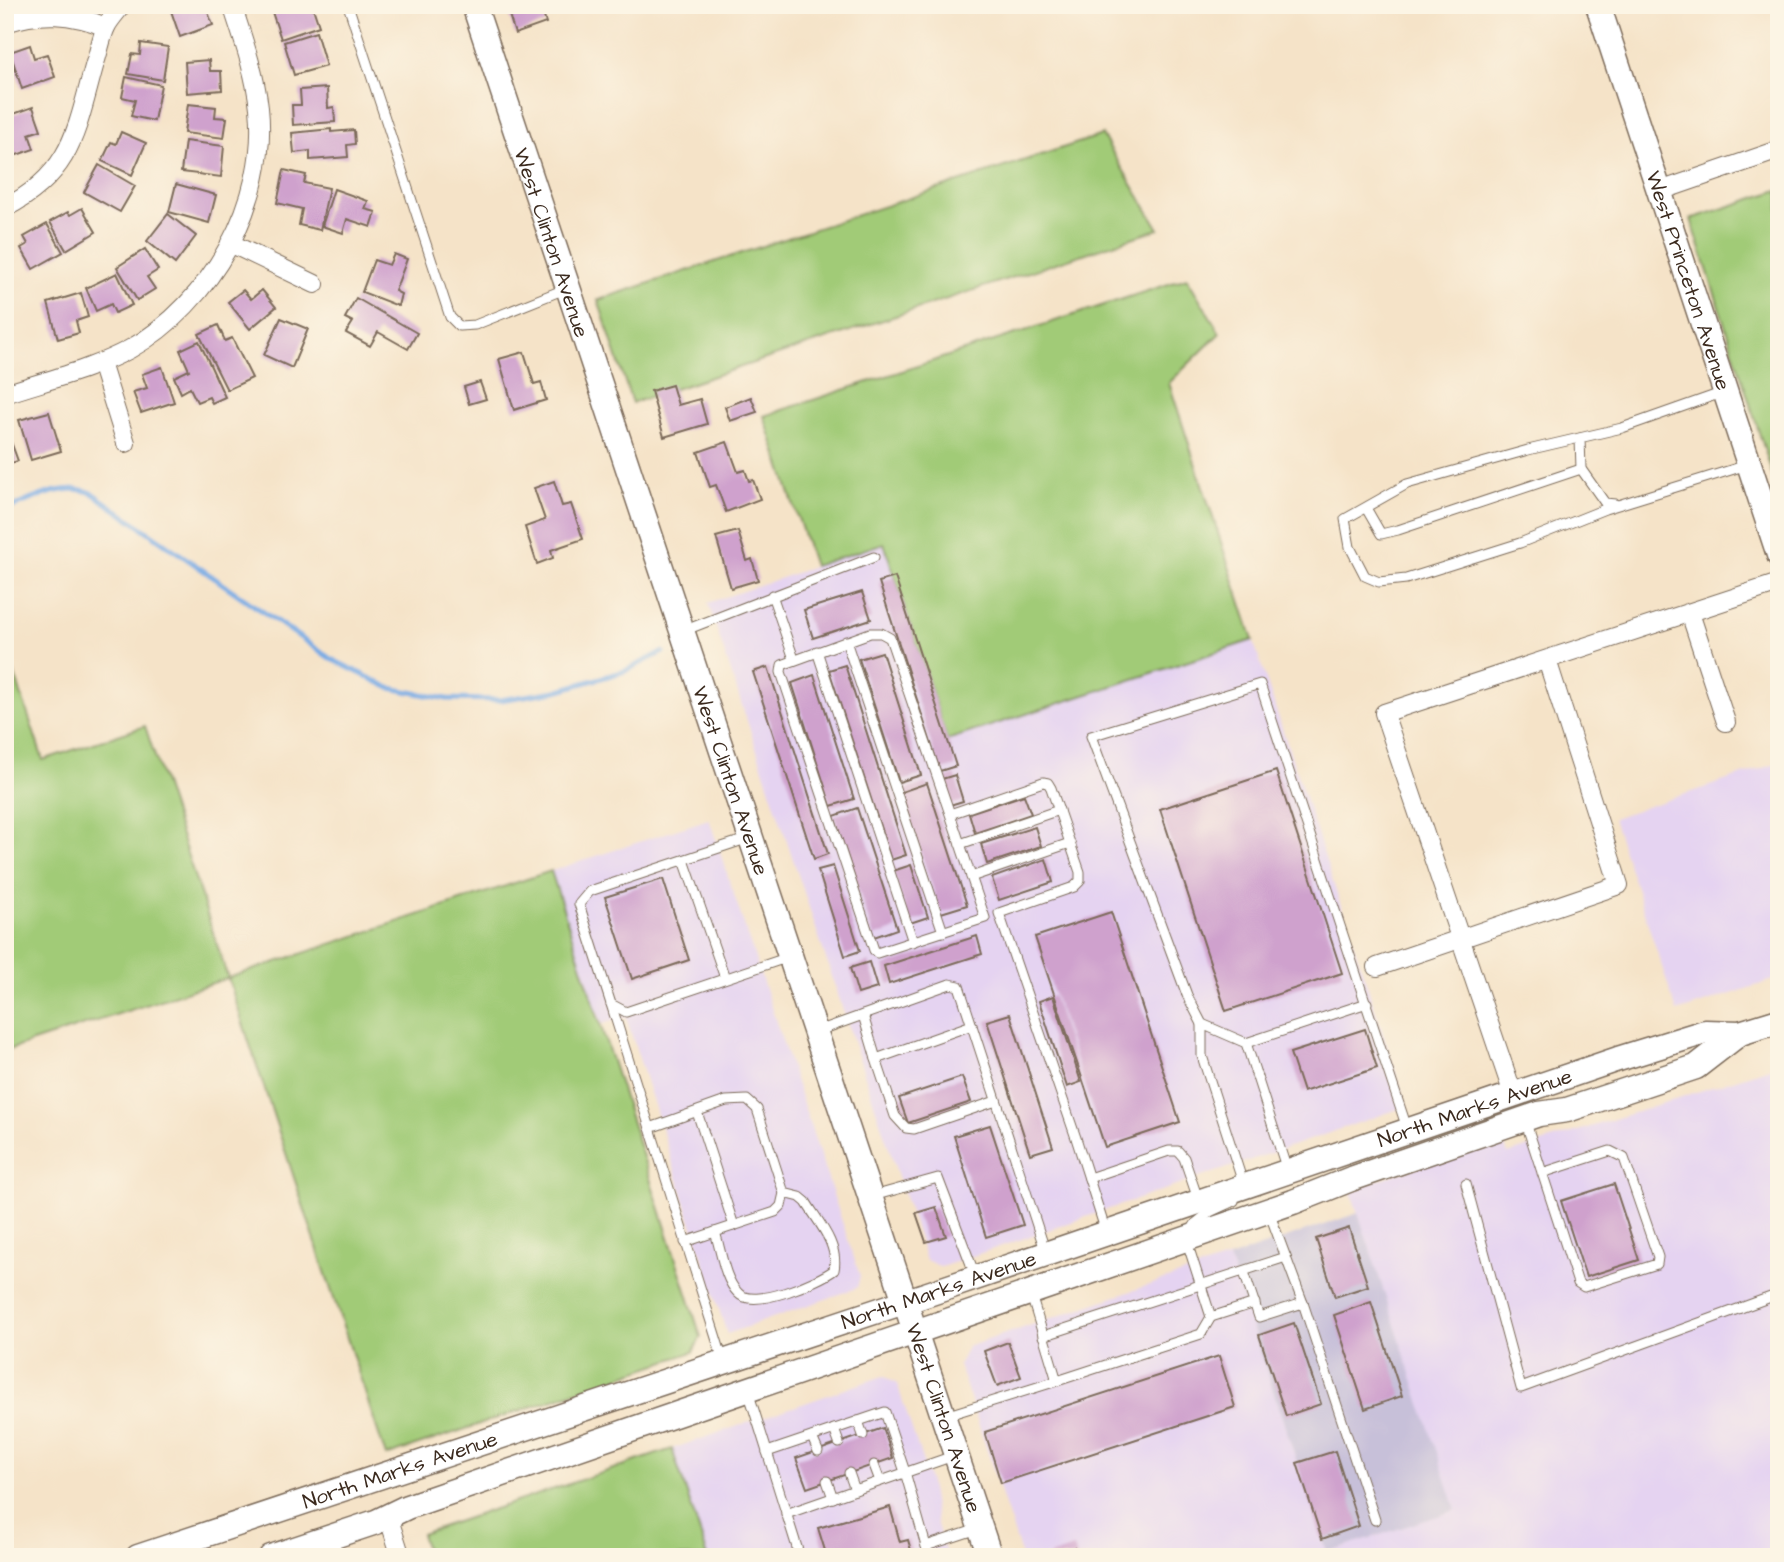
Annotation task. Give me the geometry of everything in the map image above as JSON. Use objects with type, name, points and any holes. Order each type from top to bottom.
[{"type":"main road","name":"West Clinton Avenue","points":[[474,5],[566,289],[872,1196],[990,1557]]},
{"type":"main road","name":"West Princeton Avenue","points":[[1598,5],[1779,555]]},
{"type":"main road","name":"North Marks Avenue","points":[[138,1557],[976,1278],[1618,1059],[1705,1032],[1740,1033],[1779,1021]]},
{"type":"main road","name":"North Marks Avenue","points":[[271,1557],[407,1507],[1268,1211],[1351,1178],[1532,1117],[1567,1110],[1696,1067],[1740,1033]]},
{"type":"main road","points":[[1532,1117],[1570,1094],[1611,1076],[1618,1059]]},
{"type":"street","points":[[5,208],[25,198],[41,185],[66,155],[75,137],[106,27],[122,5]]},
{"type":"street","points":[[5,394],[101,363],[132,347],[165,324],[194,297],[214,271],[241,218],[255,169],[259,110],[246,49],[232,5]]},
{"type":"street","points":[[5,23],[41,13],[68,15],[106,27]]},
{"type":"street","points":[[1660,191],[1779,150]]},
{"type":"street","points":[[230,243],[315,284]]},
{"type":"street","points":[[101,363],[126,443]]},
{"type":"street","points":[[1513,1094],[1384,713],[1779,583]]},
{"type":"street","points":[[1690,613],[1726,722]]},
{"type":"street","points":[[1377,967],[1619,885],[1547,660]]},
{"type":"street","points":[[388,1516],[401,1557]]},
{"type":"lane","points":[[348,5],[450,317],[459,326],[475,325],[566,289]]},
{"type":"lane","points":[[1725,391],[1622,428],[1528,450],[1407,484],[1345,519],[1350,547],[1364,576],[1380,582],[1406,579],[1520,543],[1618,505],[1749,464]]},
{"type":"lane","points":[[1580,438],[1581,469],[1605,503],[1618,505]]},
{"type":"lane","points":[[1366,508],[1381,534],[1581,469]]},
{"type":"lane","points":[[681,631],[874,556]]},
{"type":"lane","points":[[772,595],[794,659]]},
{"type":"lane","points":[[950,814],[1043,782],[1048,783],[1080,872],[1080,881],[1074,887],[985,918],[881,953],[874,950],[781,672],[782,665],[870,633],[890,638],[985,918]]},
{"type":"lane","points":[[846,641],[943,932]]},
{"type":"lane","points":[[817,651],[913,942]]},
{"type":"lane","points":[[1211,1317],[1186,1239],[1196,1223],[1210,1212],[1232,1203],[1244,1186],[1202,1056],[1202,1024],[1187,995],[1091,736],[1260,684],[1408,1130]]},
{"type":"lane","points":[[960,844],[1059,810]]},
{"type":"lane","points":[[723,1362],[579,904],[590,891],[751,837]]},
{"type":"lane","points":[[971,877],[1070,843]]},
{"type":"lane","points":[[684,860],[725,978]]},
{"type":"lane","points":[[999,913],[1106,1233]]},
{"type":"lane","points":[[611,1004],[626,1012],[791,956]]},
{"type":"lane","points":[[816,1032],[950,984],[959,986],[1046,1254]]},
{"type":"lane","points":[[1202,1024],[1246,1043],[1367,1003]]},
{"type":"lane","points":[[863,1015],[895,1116],[906,1128],[914,1129],[996,1101]]},
{"type":"lane","points":[[876,1059],[972,1025]]},
{"type":"lane","points":[[1246,1043],[1287,1171]]},
{"type":"lane","points":[[650,1128],[726,1101],[747,1100],[757,1109],[784,1193],[781,1206],[775,1212],[685,1242]]},
{"type":"lane","points":[[696,1112],[734,1226]]},
{"type":"lane","points":[[1532,1117],[1542,1174],[1578,1283],[1584,1287],[1657,1264],[1658,1257],[1624,1158],[1610,1152],[1542,1174]]},
{"type":"lane","points":[[1089,1178],[1169,1151],[1178,1152],[1184,1158],[1199,1202]]},
{"type":"lane","points":[[872,1196],[938,1178],[976,1278]]},
{"type":"lane","points":[[1466,1184],[1521,1388],[1779,1294]]},
{"type":"lane","points":[[715,1232],[732,1286],[740,1296],[751,1299],[768,1297],[823,1278],[834,1270],[834,1247],[806,1202],[800,1197],[784,1193]]},
{"type":"lane","points":[[1268,1211],[1303,1303],[1376,1520]]},
{"type":"lane","points":[[1043,1336],[1286,1257]]},
{"type":"lane","points":[[1244,1272],[1259,1317],[1303,1303]]},
{"type":"lane","points":[[1030,1292],[1057,1381]]},
{"type":"lane","points":[[945,1416],[1201,1334],[1211,1317],[1255,1303]]},
{"type":"lane","points":[[747,1390],[800,1557]]},
{"type":"lane","points":[[767,1452],[885,1412],[929,1557]]},
{"type":"lane","points":[[858,1421],[863,1435]]},
{"type":"lane","points":[[834,1430],[839,1443]]},
{"type":"lane","points":[[812,1437],[818,1451]]},
{"type":"lane","points":[[786,1514],[957,1455]]},
{"type":"lane","points":[[874,1465],[880,1481]]},
{"type":"lane","points":[[849,1473],[855,1490]]},
{"type":"lane","points":[[827,1481],[833,1498]]},
{"type":"lane","points":[[926,1546],[981,1528]]},
{"type":"shaded area","points":[[884,543],[948,740],[1253,640],[1407,1106],[941,1267],[926,1260],[708,603]]},
{"type":"shaded area","points":[[1779,763],[1779,978],[1677,1012],[1613,818]]},
{"type":"shaded area","points":[[709,819],[860,1276],[857,1288],[727,1334],[626,1017],[602,1024],[551,871]]},
{"type":"shaded area","points":[[1779,1065],[1779,1557],[1022,1557],[959,1365],[967,1347],[1229,1258],[1327,1552],[1455,1510],[1350,1189],[1502,1139],[1508,1154]]},
{"type":"shaded area","points":[[1358,1213],[1456,1510],[1327,1552],[1229,1258]]},
{"type":"shaded area","points":[[883,1376],[897,1384],[930,1483],[937,1525],[947,1557],[708,1557],[672,1449]]},
{"type":"green space","points":[[1102,135],[1159,229],[632,403],[598,300]]},
{"type":"green space","points":[[1779,190],[1779,495],[1691,219]]},
{"type":"green space","points":[[1187,278],[1220,333],[1169,383],[1253,640],[947,740],[884,543],[814,566],[764,416]]},
{"type":"green space","points":[[5,645],[43,760],[145,726],[228,978],[5,1051]]},
{"type":"green space","points":[[551,871],[701,1337],[693,1352],[386,1456],[228,978]]},
{"type":"green space","points":[[672,1449],[708,1557],[428,1557],[421,1534]]},
{"type":"building","points":[[169,5],[191,5],[193,9],[205,5],[213,25],[180,37]]},
{"type":"building","points":[[283,5],[312,5],[319,26],[281,39],[271,9]]},
{"type":"building","points":[[506,5],[540,5],[546,23],[515,34]]},
{"type":"building","points":[[316,32],[326,66],[294,75],[284,42]]},
{"type":"building","points":[[141,43],[168,47],[163,80],[128,74],[132,54],[140,55]]},
{"type":"building","points":[[30,45],[34,58],[47,54],[55,77],[22,89],[10,52]]},
{"type":"building","points":[[209,60],[210,71],[221,71],[222,90],[187,93],[185,62]]},
{"type":"building","points":[[126,77],[161,85],[154,121],[131,116],[135,100],[122,97]]},
{"type":"building","points":[[327,88],[328,108],[334,107],[335,122],[293,125],[292,105],[301,105],[300,90]]},
{"type":"building","points":[[188,104],[216,107],[215,117],[227,118],[224,138],[184,133]]},
{"type":"building","points":[[33,107],[41,130],[29,134],[34,149],[14,156],[5,130],[5,117]]},
{"type":"building","points":[[331,129],[331,132],[354,130],[355,144],[347,145],[348,157],[310,160],[310,151],[294,153],[292,133]]},
{"type":"building","points":[[121,132],[146,143],[132,175],[102,161],[111,142],[116,144]]},
{"type":"building","points":[[185,141],[224,146],[221,177],[181,172]]},
{"type":"building","points":[[99,165],[135,186],[120,212],[84,192]]},
{"type":"building","points":[[284,170],[306,175],[304,183],[329,188],[320,230],[299,225],[302,209],[277,203]]},
{"type":"building","points":[[176,184],[216,195],[209,223],[169,212]]},
{"type":"building","points":[[334,189],[368,201],[365,209],[376,212],[371,227],[347,219],[343,233],[322,226]]},
{"type":"building","points":[[82,208],[96,232],[66,250],[50,222]]},
{"type":"building","points":[[168,214],[196,236],[175,264],[147,241]]},
{"type":"building","points":[[47,224],[63,252],[33,269],[21,248],[28,244],[24,237]]},
{"type":"building","points":[[145,249],[158,270],[147,277],[155,289],[137,300],[117,267]]},
{"type":"building","points":[[394,254],[407,259],[395,291],[401,294],[398,306],[362,292],[374,260],[389,265]]},
{"type":"building","points":[[117,273],[132,305],[115,313],[111,304],[96,311],[86,288]]},
{"type":"building","points":[[243,290],[251,299],[262,290],[276,307],[250,329],[228,302]]},
{"type":"building","points":[[81,293],[88,317],[76,321],[79,333],[58,339],[48,303]]},
{"type":"building","points":[[356,298],[417,333],[408,349],[378,332],[370,346],[346,333],[353,322],[345,318]]},
{"type":"building","points":[[281,318],[308,329],[292,368],[264,355]]},
{"type":"building","points":[[218,325],[225,341],[232,338],[252,378],[227,390],[199,334]]},
{"type":"building","points":[[5,336],[12,355],[5,358]]},
{"type":"building","points":[[199,341],[225,397],[212,403],[209,397],[197,402],[190,388],[181,393],[174,377],[189,370],[180,350]]},
{"type":"building","points":[[524,352],[534,384],[541,382],[546,400],[514,410],[499,359]]},
{"type":"building","points":[[162,367],[174,402],[141,413],[133,392],[147,388],[142,374]]},
{"type":"building","points":[[480,382],[486,399],[469,404],[464,387]]},
{"type":"building","points":[[672,385],[678,405],[700,399],[707,424],[664,437],[651,391]]},
{"type":"building","points":[[751,397],[757,412],[730,421],[725,407]]},
{"type":"building","points":[[49,412],[61,451],[31,460],[19,420]]},
{"type":"building","points":[[10,439],[18,461],[5,465],[5,440]]},
{"type":"building","points":[[727,442],[738,472],[745,470],[749,481],[753,480],[760,499],[726,512],[716,485],[710,487],[698,452]]},
{"type":"building","points":[[554,481],[562,506],[571,504],[583,539],[551,550],[553,558],[537,564],[525,527],[545,520],[534,488]]},
{"type":"building","points":[[738,531],[747,561],[752,559],[758,580],[731,588],[716,537]]},
{"type":"building","points":[[895,577],[956,766],[940,771],[879,582]]},
{"type":"building","points":[[862,592],[871,619],[813,638],[804,610]]},
{"type":"building","points":[[882,652],[921,775],[899,782],[859,659]]},
{"type":"building","points":[[845,665],[906,855],[891,860],[829,670]]},
{"type":"building","points":[[768,667],[828,854],[814,859],[753,672]]},
{"type":"building","points":[[814,675],[854,799],[831,806],[792,683]]},
{"type":"building","points":[[1276,771],[1342,973],[1226,1011],[1160,809]]},
{"type":"building","points":[[955,775],[963,801],[950,805],[942,779]]},
{"type":"building","points":[[927,783],[967,905],[941,913],[901,792]]},
{"type":"building","points":[[1024,795],[1031,814],[975,833],[969,813]]},
{"type":"building","points":[[857,808],[897,929],[874,937],[834,816]]},
{"type":"building","points":[[1035,827],[1041,846],[987,864],[981,844]]},
{"type":"building","points":[[1046,859],[1053,882],[999,900],[992,878]]},
{"type":"building","points":[[911,865],[928,917],[910,923],[893,871]]},
{"type":"building","points":[[833,866],[860,951],[845,956],[818,870]]},
{"type":"building","points":[[663,879],[689,960],[632,979],[605,897]]},
{"type":"building","points":[[1111,912],[1180,1122],[1105,1147],[1035,937]]},
{"type":"building","points":[[977,936],[982,954],[889,984],[884,966]]},
{"type":"building","points":[[869,962],[877,988],[858,994],[850,968]]},
{"type":"building","points":[[1053,996],[1081,1082],[1067,1087],[1039,1001]]},
{"type":"building","points":[[1010,1014],[1053,1147],[1030,1154],[987,1021]]},
{"type":"building","points":[[1365,1029],[1377,1068],[1303,1092],[1290,1053]]},
{"type":"building","points":[[962,1077],[971,1102],[908,1123],[899,1098]]},
{"type":"building","points":[[990,1125],[1023,1225],[986,1237],[954,1136]]},
{"type":"building","points":[[1614,1184],[1639,1260],[1586,1277],[1561,1201]]},
{"type":"building","points":[[936,1207],[946,1236],[926,1242],[916,1213]]},
{"type":"building","points":[[1349,1228],[1368,1286],[1335,1297],[1316,1239]]},
{"type":"building","points":[[1371,1302],[1402,1396],[1365,1409],[1334,1315]]},
{"type":"building","points":[[1294,1323],[1321,1404],[1286,1416],[1259,1335]]},
{"type":"building","points":[[1008,1342],[1021,1377],[997,1386],[984,1351]]},
{"type":"building","points":[[1219,1356],[1235,1407],[1001,1483],[985,1432]]},
{"type":"building","points":[[883,1428],[893,1458],[807,1488],[796,1458]]},
{"type":"building","points":[[1335,1451],[1359,1526],[1322,1539],[1297,1463]]},
{"type":"building","points":[[890,1507],[900,1542],[908,1540],[913,1557],[827,1557],[818,1528]]},
{"type":"building","points":[[1074,1548],[1077,1557],[1049,1557],[1049,1556]]},
{"type":"waterway","points":[[5,510],[60,490],[92,493],[331,659],[390,688],[447,699],[500,700],[556,691],[625,671],[663,652]]}]
